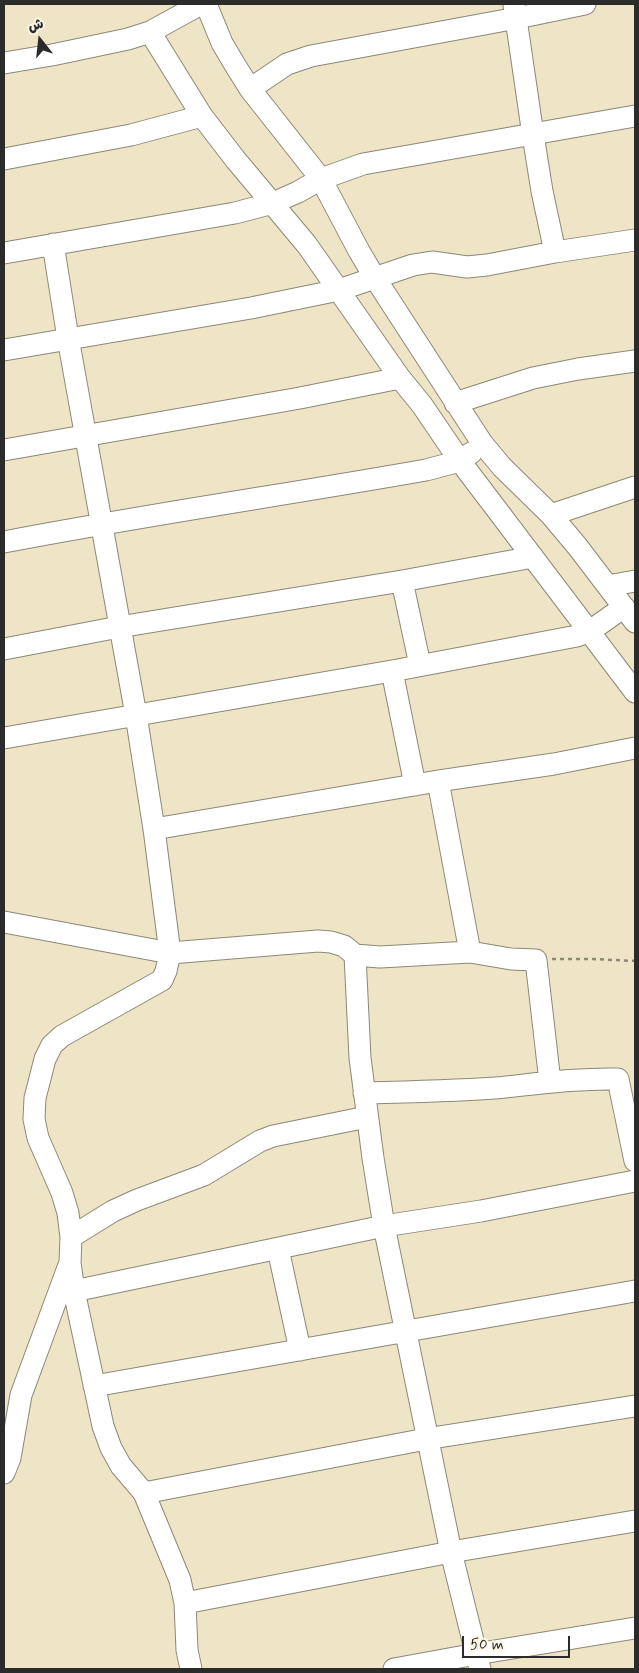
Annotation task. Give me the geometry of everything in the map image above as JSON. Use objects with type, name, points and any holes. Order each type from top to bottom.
[{"type":"street","points":[[4,63],[128,39],[150,32],[168,12],[200,4]]},
{"type":"street","points":[[4,738],[529,646],[577,636],[630,615],[551,515],[502,467],[482,443],[375,278],[321,179],[250,89],[222,43],[206,4]]},
{"type":"street","points":[[250,89],[287,64],[311,56],[516,11],[585,4]]},
{"type":"street","points":[[516,11],[542,191],[555,252]]},
{"type":"street","points":[[150,32],[202,116],[235,159],[307,245],[460,461],[635,692]]},
{"type":"street","points":[[4,159],[132,135],[202,116]]},
{"type":"street","points":[[4,252],[235,213],[273,203],[321,179],[363,164],[635,116]]},
{"type":"street","points":[[53,244],[68,338],[136,715],[154,829],[170,953],[162,980],[62,1036],[52,1045],[45,1059],[35,1098],[34,1119],[38,1138],[62,1193],[68,1213],[71,1237],[70,1263],[74,1291],[103,1426],[111,1448],[121,1466],[144,1493],[180,1580],[185,1603],[187,1650],[191,1669]]},
{"type":"street","points":[[4,350],[68,338],[159,325],[339,290],[414,265],[432,262],[467,266],[487,265],[555,252],[634,246]]},
{"type":"street","points":[[422,405],[451,396],[533,378],[635,361]]},
{"type":"street","points":[[4,450],[291,400],[400,378]]},
{"type":"street","points":[[4,542],[426,470],[460,461],[482,443]]},
{"type":"street","points":[[551,515],[635,488]]},
{"type":"street","points":[[4,649],[119,626],[402,582],[533,557]]},
{"type":"street","points":[[608,586],[635,581]]},
{"type":"street","points":[[402,582],[420,665]]},
{"type":"street","points":[[392,671],[415,785]]},
{"type":"street","points":[[154,829],[438,781],[554,764],[635,748]]},
{"type":"street","points":[[438,781],[470,952]]},
{"type":"street","points":[[4,922],[170,953],[318,941],[344,946],[355,955],[387,957],[470,952],[511,959],[536,960],[550,1082]]},
{"type":"street","points":[[355,955],[360,1058],[384,1226],[426,1439],[478,1662]]},
{"type":"street","points":[[364,1093],[440,1091],[585,1079],[618,1079],[635,1161]]},
{"type":"street","points":[[71,1237],[113,1211],[204,1175],[260,1141],[273,1136],[367,1117]]},
{"type":"street","points":[[74,1291],[384,1226],[481,1211],[635,1181]]},
{"type":"street","points":[[278,1249],[300,1350]]},
{"type":"street","points":[[4,1473],[10,1458],[10,1407],[70,1263]]},
{"type":"street","points":[[94,1386],[635,1291]]},
{"type":"street","points":[[144,1493],[426,1439],[635,1406]]},
{"type":"street","points":[[185,1603],[451,1552],[635,1521]]},
{"type":"street","points":[[394,1669],[478,1662],[635,1628]]},
{"type":"path","points":[[536,960],[593,959],[635,961]]}]
